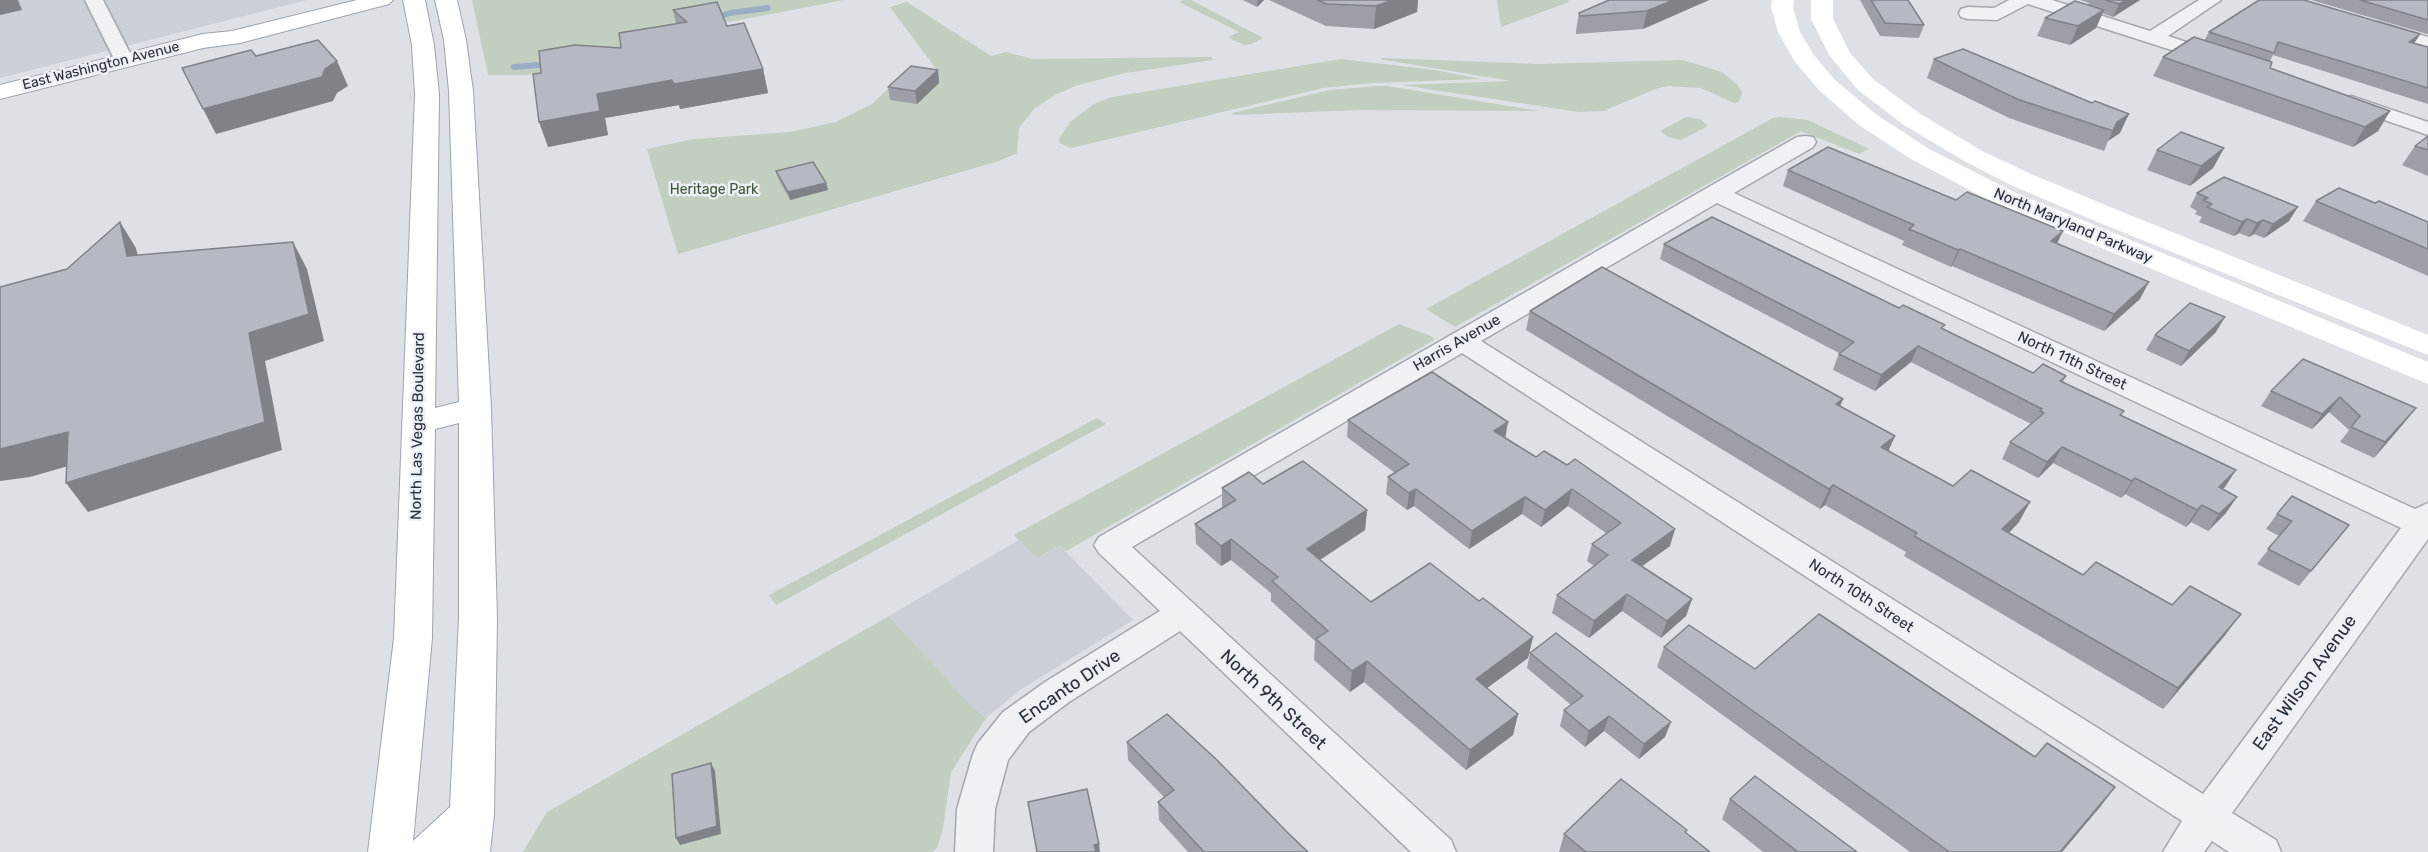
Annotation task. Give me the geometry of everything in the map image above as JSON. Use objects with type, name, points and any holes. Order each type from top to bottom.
[{"type":"main road","name":"East Washington Avenue","points":[[203,41],[227,28],[332,0]]},
{"type":"main road","name":"East Washington Avenue","points":[[0,92],[203,41],[232,38],[382,0]]},
{"type":"main road","name":"North Las Vegas Boulevard","points":[[390,852],[413,638],[427,94],[423,45],[414,0]]},
{"type":"main road","points":[[432,852],[470,833],[478,618],[475,408],[465,171],[457,55],[446,0]]},
{"type":"main road","name":"North Maryland Parkway","points":[[1783,0],[1782,7],[1789,32],[1803,57],[1827,85],[1868,120],[1920,154],[2015,202],[2428,374]]},
{"type":"main road","name":"North Maryland Parkway","points":[[1822,0],[1822,20],[1840,55],[1866,85],[1913,120],[1973,156],[2022,180],[2105,215],[2428,345]]},
{"type":"main road","points":[[424,179],[465,171]]},
{"type":"main road","points":[[418,423],[475,408]]},
{"type":"street","points":[[94,0],[124,61]]},
{"type":"street","points":[[1968,13],[1997,14],[2023,0]]},
{"type":"street","points":[[2033,0],[2236,64]]},
{"type":"street","points":[[2152,38],[2212,0]]},
{"type":"street","points":[[2361,23],[2428,42]]},
{"type":"street","points":[[2336,97],[2428,129]]},
{"type":"street","name":"Harris Avenue","points":[[1110,546],[1805,142]]},
{"type":"street","name":"North 11th Street","points":[[1715,193],[2426,522]]},
{"type":"street","name":"North 10th Street","points":[[1461,340],[2262,852]]},
{"type":"street","name":"East Wilson Avenue","points":[[2182,852],[2426,522]]},
{"type":"street","name":"North 9th Street","points":[[1110,546],[1437,852]]},
{"type":"street","name":"Encanto Drive","points":[[974,852],[976,809],[991,754],[1016,722],[1057,692],[1181,614]]},
{"type":"shaded area","points":[[0,0],[307,0],[0,78]]},
{"type":"shaded area","points":[[1019,540],[1037,558],[1059,545],[1133,620],[1020,690],[986,718],[970,705],[889,616]]},
{"type":"green space","points":[[472,0],[844,0],[692,29],[655,50],[527,75],[488,75]]},
{"type":"green space","points":[[1191,0],[1263,38],[1245,45],[1231,39],[1228,37],[1239,32],[1179,2]]},
{"type":"green space","points":[[1497,0],[1568,0],[1569,2],[1501,27]]},
{"type":"green space","name":"Heritage Park","points":[[907,2],[991,56],[1005,52],[1033,59],[1212,57],[1213,60],[1125,73],[1075,86],[1055,95],[1034,109],[1019,128],[1017,153],[999,161],[678,254],[647,149],[694,139],[790,132],[836,122],[872,104],[898,79],[937,70],[890,7]]},
{"type":"green space","points":[[1341,59],[1434,70],[1481,79],[1373,83],[1323,88],[1080,146],[1070,148],[1060,143],[1059,139],[1070,122],[1094,104],[1112,97]]},
{"type":"green space","points":[[1380,59],[1539,64],[1683,60],[1722,72],[1738,85],[1742,93],[1739,102],[1734,103],[1701,88],[1668,86],[1655,89],[1604,111],[1579,112],[1401,85],[1511,81]]},
{"type":"green space","points":[[1377,86],[1539,111],[1359,110],[1234,115],[1232,113],[1330,90]]},
{"type":"green space","points":[[1686,117],[1700,119],[1708,126],[1681,140],[1668,137],[1660,131]]},
{"type":"green space","points":[[1773,118],[1808,120],[1869,149],[1859,154],[1801,131],[1455,327],[1426,309]]},
{"type":"green space","points":[[1399,324],[1433,337],[1434,340],[1066,551],[1059,545],[1037,558],[1014,535]]},
{"type":"green space","points":[[1097,418],[1106,424],[776,605],[769,595]]},
{"type":"green space","points":[[889,616],[970,705],[986,718],[951,772],[943,828],[937,848],[932,852],[523,852],[547,812]]},
{"type":"building","points":[[1317,0],[1393,0],[1376,6],[1327,4]]},
{"type":"building","points":[[1609,0],[1673,0],[1647,11],[1580,16],[1579,13]]},
{"type":"building","points":[[1871,0],[1908,0],[1924,25],[1885,23]]},
{"type":"building","points":[[2105,0],[2126,0],[2119,4]]},
{"type":"building","points":[[2259,0],[2304,0],[2420,34],[2409,42],[2428,47],[2428,88],[2278,42],[2274,53],[2209,32]]},
{"type":"building","points":[[2360,0],[2428,0],[2428,20]]},
{"type":"building","points":[[2075,1],[2104,10],[2078,26],[2045,18]]},
{"type":"building","points":[[717,2],[727,26],[744,23],[763,69],[674,84],[672,80],[597,94],[600,111],[539,122],[533,74],[541,73],[539,51],[575,45],[621,48],[619,33],[687,22],[673,10]]},
{"type":"building","points":[[2194,37],[2272,62],[2270,68],[2390,111],[2365,127],[2163,57]]},
{"type":"building","points":[[318,40],[337,61],[325,69],[322,77],[203,109],[182,68],[251,50],[256,56]]},
{"type":"building","points":[[1963,49],[2092,103],[2095,101],[2129,114],[2117,122],[2113,131],[2017,99],[1934,59]]},
{"type":"building","points":[[911,66],[938,70],[915,91],[888,87]]},
{"type":"building","points":[[2181,132],[2224,148],[2201,166],[2157,150]]},
{"type":"building","points":[[2428,136],[2428,150],[2415,146]]},
{"type":"building","points":[[1828,147],[1956,200],[1967,192],[2063,231],[2051,241],[2149,282],[2114,314],[1909,229],[1914,225],[1788,170]]},
{"type":"building","points":[[813,162],[826,183],[788,192],[776,171]]},
{"type":"building","points":[[2224,177],[2298,207],[2273,224],[2263,220],[2257,223],[2247,219],[2242,222],[2207,207],[2212,204],[2203,200],[2208,198],[2197,193]]},
{"type":"building","points":[[2339,188],[2375,203],[2379,201],[2428,222],[2428,249],[2316,201]]},
{"type":"building","points":[[1712,217],[1899,308],[1903,305],[1945,325],[1941,328],[2033,373],[2043,364],[2066,376],[2060,381],[2124,411],[2120,415],[2236,470],[2219,487],[2237,497],[2219,514],[2202,505],[2197,510],[2135,478],[2132,481],[2062,447],[2047,462],[2010,442],[2044,413],[2040,411],[2042,409],[1918,346],[1881,375],[1839,354],[1854,342],[1664,244]]},
{"type":"building","points":[[120,222],[127,256],[293,242],[309,314],[249,333],[265,422],[66,483],[68,432],[0,449],[0,287],[67,269]]},
{"type":"building","points":[[1602,267],[1843,399],[1836,404],[1895,436],[1881,447],[1953,486],[1971,470],[2030,502],[2002,529],[2083,575],[2096,562],[2172,605],[2190,586],[2241,614],[2178,688],[1914,536],[1917,533],[1833,485],[1829,489],[1530,311]]},
{"type":"building","points":[[2190,303],[2225,317],[2189,351],[2155,335]]},
{"type":"building","points":[[2303,359],[2416,408],[2385,442],[2351,427],[2360,416],[2340,397],[2322,414],[2271,391]]},
{"type":"building","points":[[1432,372],[1508,422],[1494,431],[1536,457],[1544,451],[1567,465],[1575,459],[1675,529],[1632,560],[1692,599],[1667,621],[1627,594],[1594,621],[1557,595],[1608,555],[1592,544],[1621,523],[1572,489],[1545,510],[1525,497],[1472,531],[1416,489],[1409,493],[1388,477],[1409,464],[1348,420]]},
{"type":"building","points":[[1303,461],[1367,510],[1307,549],[1371,602],[1430,563],[1479,601],[1483,598],[1533,637],[1476,679],[1518,714],[1470,750],[1367,661],[1352,671],[1316,639],[1328,631],[1272,581],[1278,577],[1231,539],[1221,546],[1195,524],[1236,500],[1222,488],[1249,472],[1263,484]]},
{"type":"building","points":[[2292,496],[2349,525],[2311,571],[2268,549],[2292,521],[2277,514]]},
{"type":"building","points":[[1819,614],[2035,757],[2047,743],[2115,787],[2060,852],[1947,852],[1664,647],[1689,625],[1755,669]]},
{"type":"building","points":[[1556,633],[1671,722],[1644,744],[1609,716],[1589,731],[1564,710],[1583,696],[1530,653]]},
{"type":"building","points":[[1167,714],[1217,760],[1308,852],[1204,852],[1158,802],[1174,790],[1127,742]]},
{"type":"building","points":[[711,763],[717,826],[676,838],[672,774]]},
{"type":"building","points":[[1755,776],[1857,852],[1798,852],[1730,799]]},
{"type":"building","points":[[1621,779],[1687,830],[1685,832],[1710,852],[1586,852],[1564,834]]},
{"type":"building","points":[[1087,789],[1099,844],[1094,845],[1096,852],[1037,852],[1028,802]]},
{"type":"waterway","points":[[712,19],[730,13],[768,8]]},
{"type":"waterway","points":[[514,67],[550,64]]}]
